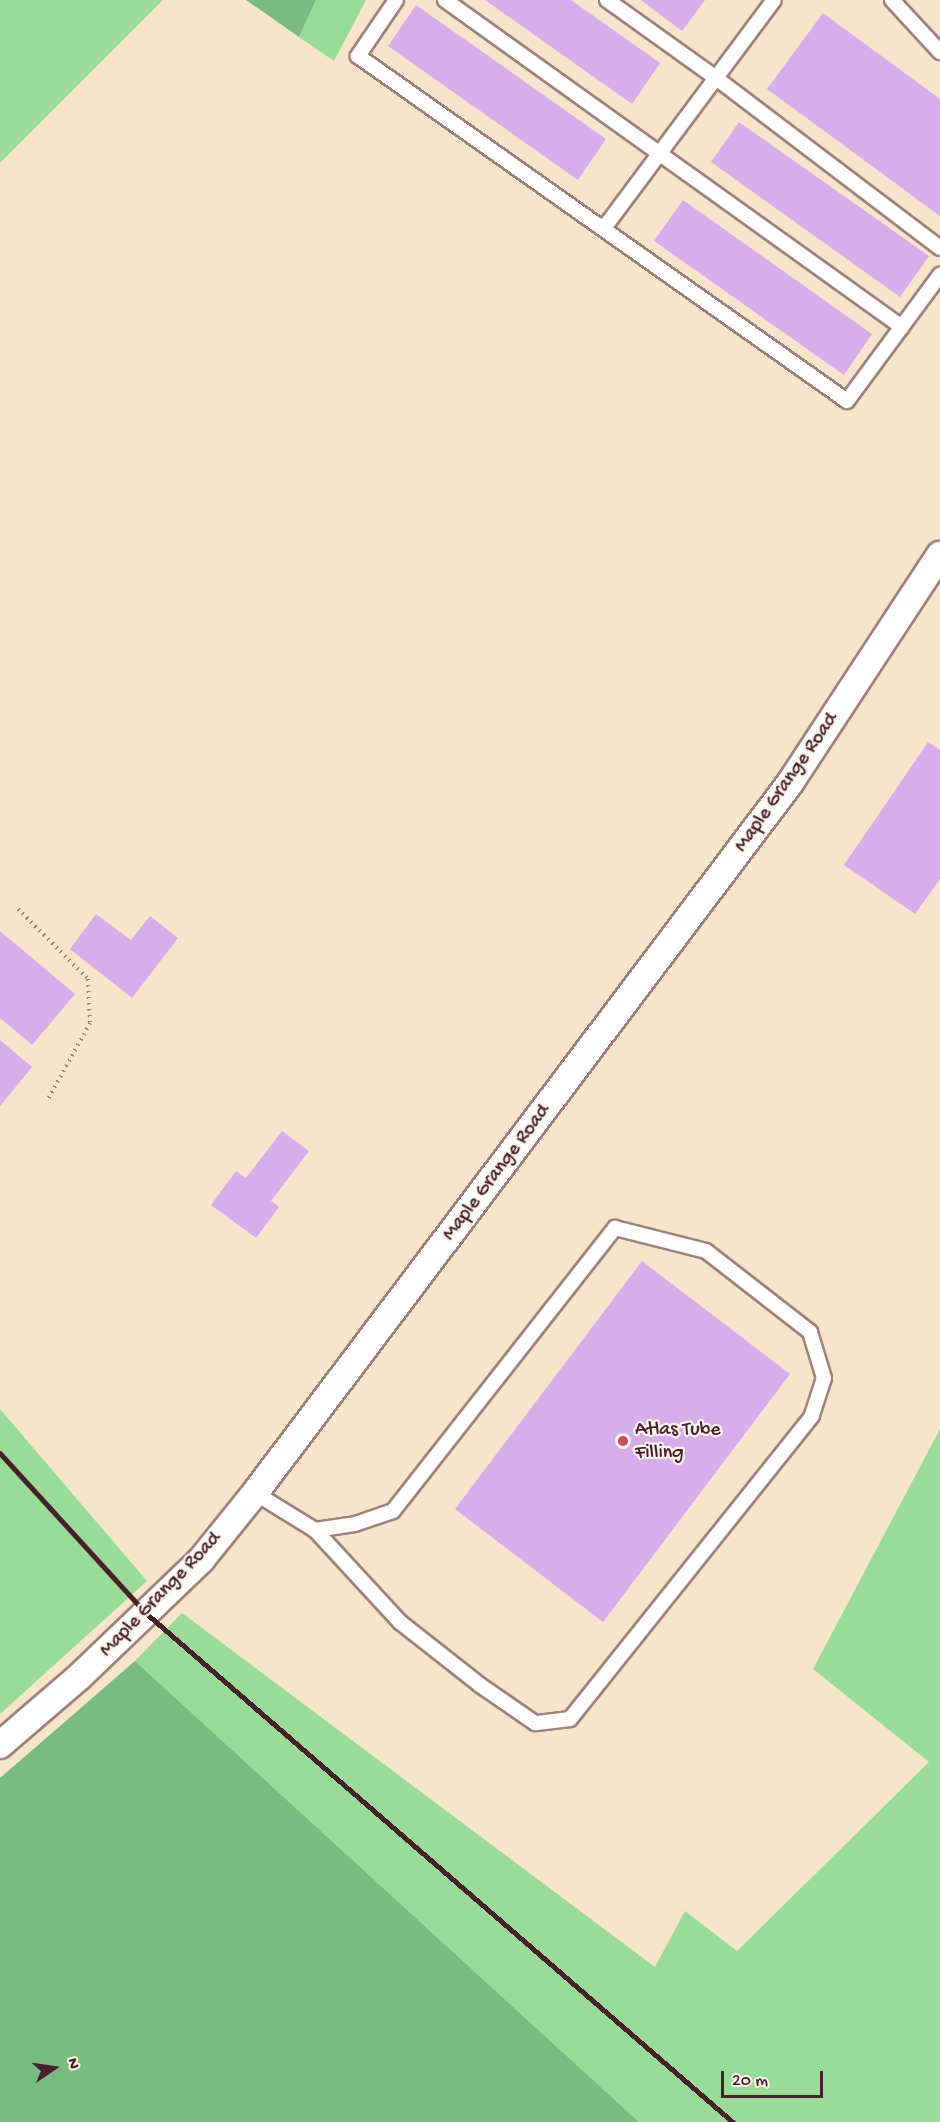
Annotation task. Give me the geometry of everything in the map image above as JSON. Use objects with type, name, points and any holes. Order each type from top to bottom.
[{"type":"street","name":"Maple Grange Road","points":[[0,1745],[79,1677],[201,1560],[255,1493],[790,783],[940,555]]},
{"type":"lane","points":[[396,0],[358,56],[847,401],[938,281]]},
{"type":"lane","points":[[445,0],[902,327]]},
{"type":"lane","points":[[607,0],[716,78],[940,248]]},
{"type":"lane","points":[[604,228],[774,0]]},
{"type":"lane","points":[[892,0],[940,52]]},
{"type":"lane","points":[[255,1493],[315,1530],[400,1622],[480,1685],[535,1723],[570,1719],[812,1416],[824,1378],[810,1332],[706,1251],[615,1228],[393,1511],[355,1524],[315,1530]]},
{"type":"path","points":[[18,909],[88,979],[90,1023],[47,1101]]},
{"type":"green space","points":[[0,0],[163,0],[0,163]]},
{"type":"green space","points":[[246,0],[316,0],[299,37]]},
{"type":"green space","points":[[316,0],[366,0],[334,61],[299,37]]},
{"type":"green space","points":[[0,1409],[147,1581],[0,1714]]},
{"type":"green space","points":[[940,1429],[940,2122],[639,2122],[135,1661],[182,1613],[655,1967],[685,1911],[737,1951],[929,1762],[813,1669]]},
{"type":"green space","points":[[135,1661],[639,2122],[0,2122],[0,1778]]},
{"type":"building","points":[[485,0],[571,0],[660,63],[632,104]]},
{"type":"building","points":[[641,0],[705,0],[682,31]]},
{"type":"building","points":[[416,5],[606,139],[578,180],[388,46]]},
{"type":"building","points":[[823,13],[940,99],[940,216],[767,89]]},
{"type":"building","points":[[739,122],[929,256],[900,297],[711,162]]},
{"type":"building","points":[[683,200],[872,334],[844,375],[654,241]]},
{"type":"building","points":[[928,742],[940,750],[940,879],[915,914],[844,865]]},
{"type":"building","points":[[96,914],[131,940],[150,916],[178,938],[132,998],[70,949]]},
{"type":"building","points":[[0,931],[75,994],[32,1045],[0,1018]]},
{"type":"building","points":[[0,1040],[32,1067],[0,1106]]},
{"type":"building","points":[[282,1131],[309,1151],[271,1201],[279,1207],[256,1238],[211,1205],[236,1171],[246,1178]]},
{"type":"building","name":"Atlas Tube Filling","points":[[642,1261],[790,1374],[603,1622],[455,1509]]},
{"type":"railway","points":[[0,1453],[146,1613],[733,2122]]},
{"type":"place","name":"Atlas Tube Filling","points":[[623,1441]]}]
